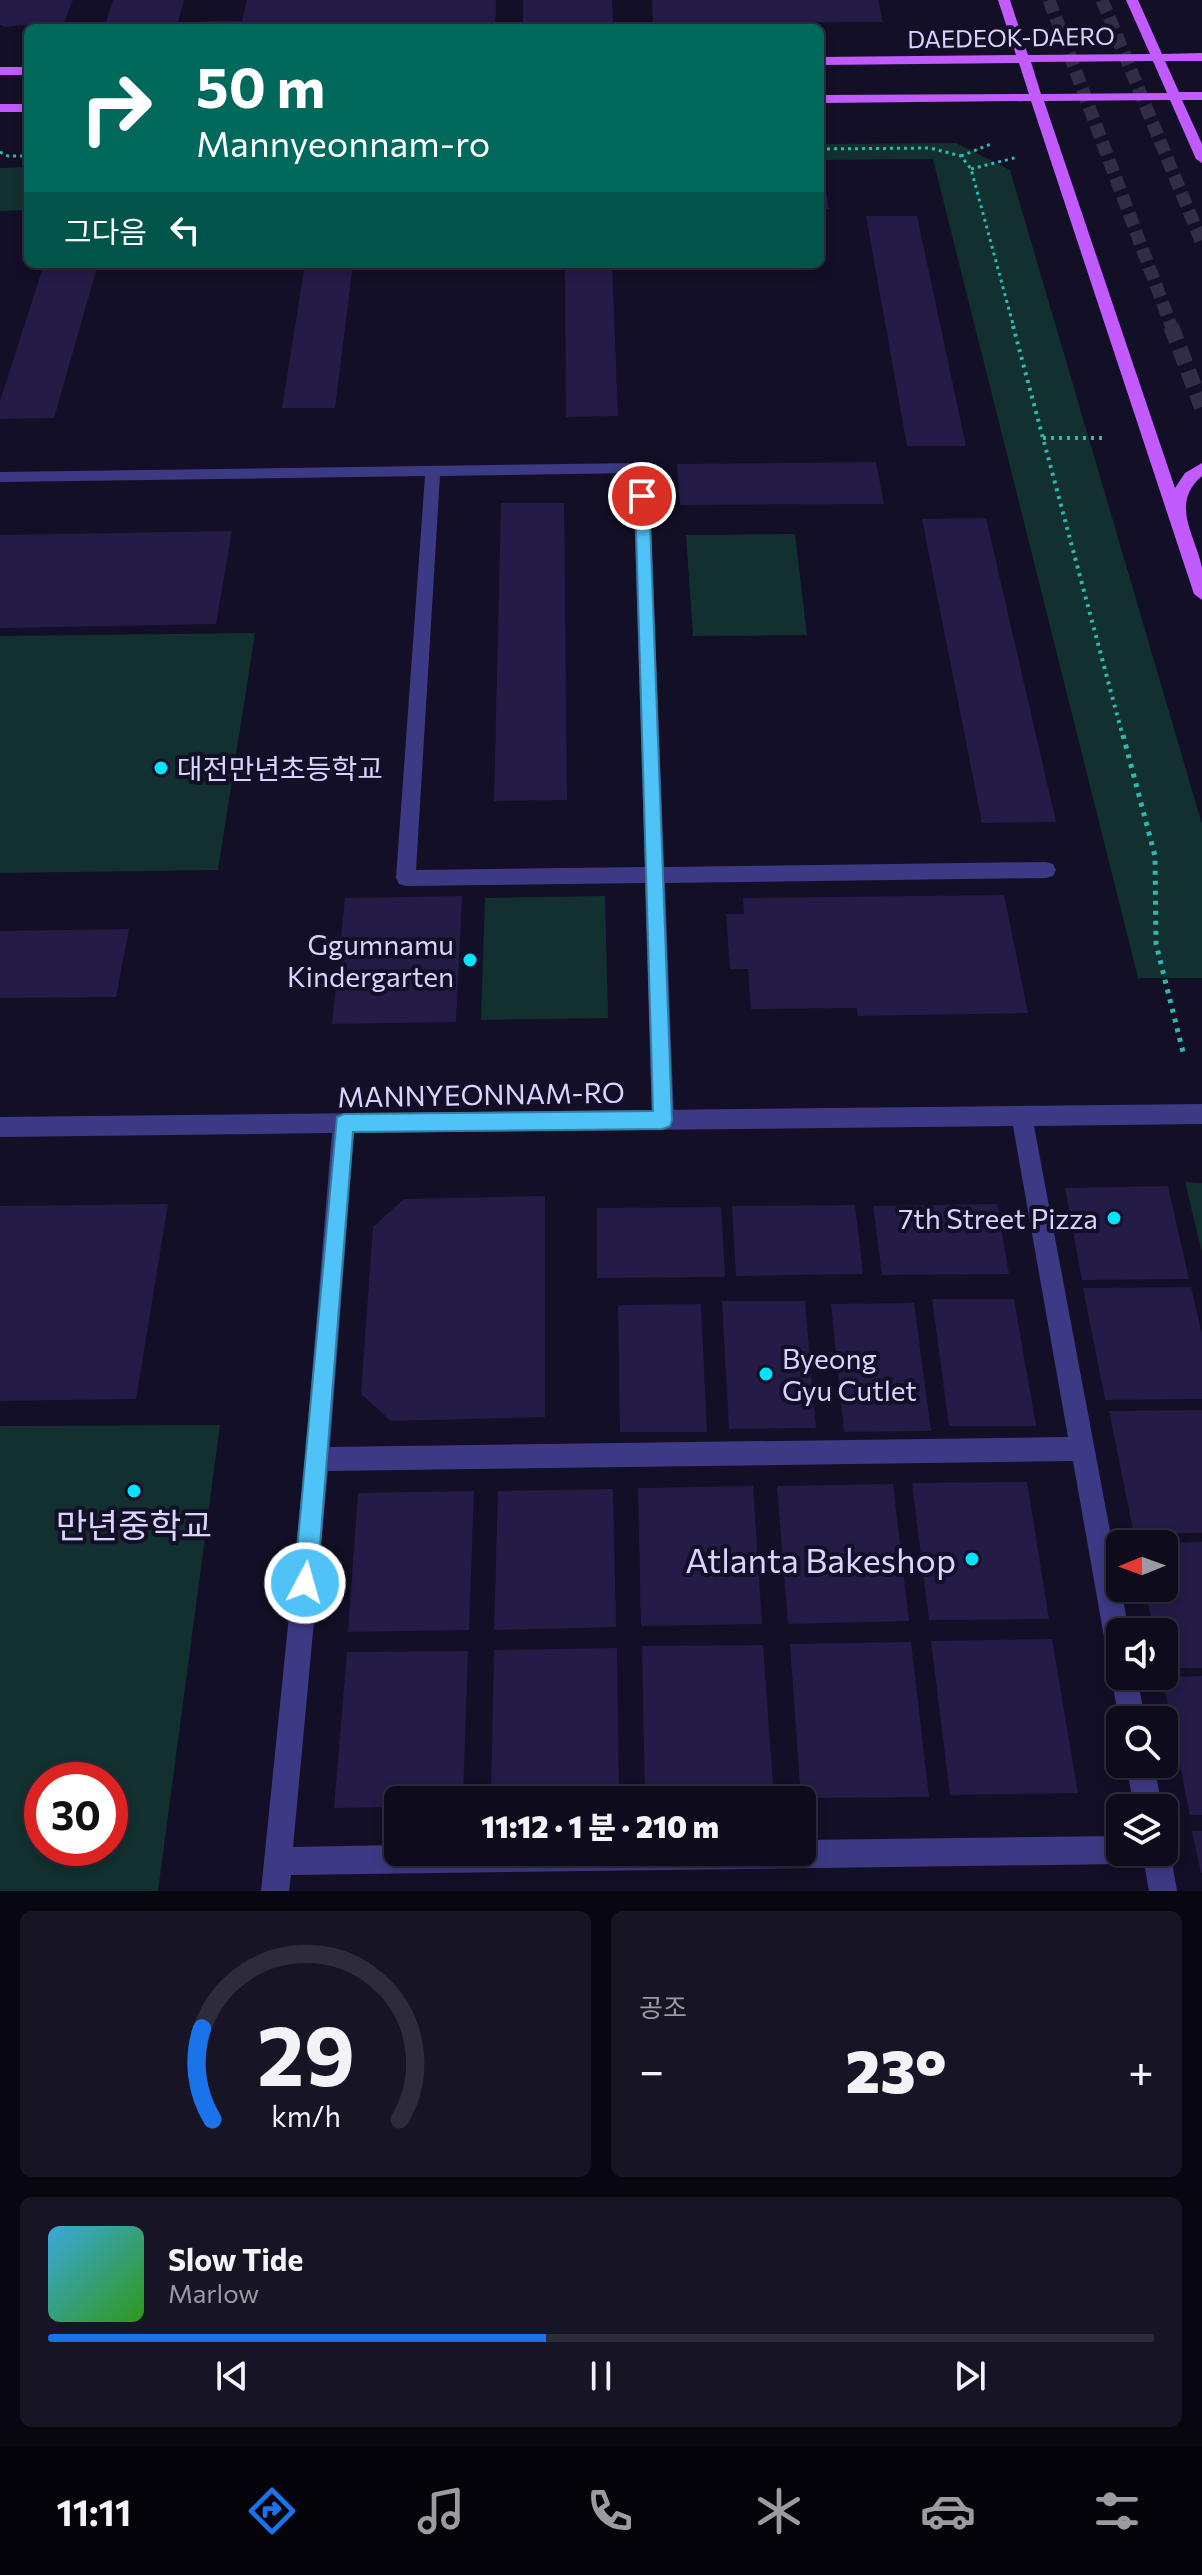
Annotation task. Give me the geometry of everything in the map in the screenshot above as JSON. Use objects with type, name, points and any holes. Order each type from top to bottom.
[{"type":"main road","points":[[1004,0],[1202,594]]},
{"type":"main road","points":[[1132,0],[1202,159]]},
{"type":"main road","name":"DAEDEOK-DAERO","points":[[824,61],[1202,57]]},
{"type":"main road","points":[[0,71],[24,71]]},
{"type":"main road","points":[[824,99],[1202,96]]},
{"type":"main road","points":[[0,108],[24,108]]},
{"type":"main road","points":[[1177,519],[1178,495],[1189,476],[1202,468]]},
{"type":"street","points":[[0,477],[641,468],[663,1120]]},
{"type":"street","points":[[433,469],[406,878],[1046,870]]},
{"type":"street","name":"MANNYEONNAM-RO","points":[[0,1127],[1202,1114]]},
{"type":"street","points":[[1022,1117],[1114,1618]]},
{"type":"street","points":[[275,1891],[317,1459],[344,1123]]},
{"type":"street","points":[[317,1459],[1083,1449]]},
{"type":"street","points":[[278,1861],[1106,1850]]},
{"type":"street","points":[[1159,1866],[1163,1891]]},
{"type":"path","points":[[824,149],[930,148],[961,156],[991,144]]},
{"type":"path","points":[[0,152],[8,156],[24,156]]},
{"type":"path","points":[[961,156],[971,169],[1155,856],[1156,944],[1183,1052]]},
{"type":"path","points":[[971,169],[1018,157]]},
{"type":"path","points":[[1043,438],[1107,438]]},
{"type":"green space","points":[[956,143],[1010,170],[1202,824],[1202,978],[1138,978],[933,159],[824,160],[824,144]]},
{"type":"green space","points":[[24,167],[24,210],[0,211],[0,168]]},
{"type":"green space","points":[[795,534],[807,635],[693,636],[686,535]]},
{"type":"green space","points":[[255,633],[218,870],[0,873],[0,636]]},
{"type":"green space","points":[[605,896],[608,1018],[481,1020],[485,898]]},
{"type":"green space","points":[[1185,1182],[1202,1183],[1202,1252]]},
{"type":"green space","points":[[220,1425],[158,1891],[0,1891],[0,1426]]},
{"type":"building","points":[[0,0],[73,0],[62,24],[0,25]]},
{"type":"building","points":[[113,0],[184,0],[178,22],[242,21],[247,0],[496,0],[495,24],[105,24]]},
{"type":"building","points":[[523,0],[612,0],[613,22],[523,23]]},
{"type":"building","points":[[652,0],[878,0],[883,22],[653,23]]},
{"type":"building","points":[[824,180],[829,209],[824,209]]},
{"type":"building","points":[[866,216],[917,216],[966,446],[907,446]]},
{"type":"building","points":[[43,268],[97,268],[54,418],[0,419],[0,401]]},
{"type":"building","points":[[304,268],[352,268],[335,408],[282,408]]},
{"type":"building","points":[[565,268],[612,268],[618,416],[566,417]]},
{"type":"building","points":[[876,462],[884,504],[680,505],[677,464]]},
{"type":"building","points":[[501,503],[564,503],[567,800],[494,801]]},
{"type":"building","points":[[986,518],[1056,822],[982,823],[922,519]]},
{"type":"building","points":[[232,531],[216,624],[0,628],[0,535]]},
{"type":"building","points":[[1004,895],[1028,1013],[858,1016],[857,1008],[751,1009],[748,969],[730,969],[726,914],[744,914],[743,898]]},
{"type":"building","points":[[462,896],[456,1022],[332,1024],[345,898]]},
{"type":"building","points":[[129,929],[116,997],[0,998],[0,931]]},
{"type":"building","points":[[1168,1186],[1189,1279],[1082,1280],[1065,1188]]},
{"type":"building","points":[[545,1196],[545,1417],[391,1421],[361,1394],[373,1227],[404,1199]]},
{"type":"building","points":[[168,1204],[136,1399],[0,1401],[0,1206]]},
{"type":"building","points":[[997,1204],[1009,1274],[882,1275],[873,1206]]},
{"type":"building","points":[[855,1205],[863,1274],[736,1276],[732,1206]]},
{"type":"building","points":[[721,1207],[725,1277],[597,1278],[597,1208]]},
{"type":"building","points":[[1191,1287],[1202,1335],[1202,1399],[1105,1400],[1083,1288]]},
{"type":"building","points":[[932,1299],[1014,1299],[1036,1426],[949,1426]]},
{"type":"building","points":[[722,1301],[805,1301],[816,1428],[729,1429]]},
{"type":"building","points":[[914,1303],[931,1431],[844,1432],[831,1304]]},
{"type":"building","points":[[701,1304],[707,1432],[620,1432],[618,1305]]},
{"type":"building","points":[[1202,1410],[1202,1533],[1133,1530],[1109,1411]]},
{"type":"building","points":[[1027,1482],[1049,1619],[929,1620],[912,1483]]},
{"type":"building","points":[[893,1484],[909,1621],[788,1624],[777,1486]]},
{"type":"building","points":[[753,1486],[762,1624],[641,1626],[638,1488]]},
{"type":"building","points":[[613,1489],[616,1627],[494,1630],[498,1491]]},
{"type":"building","points":[[474,1491],[469,1630],[348,1632],[358,1493]]},
{"type":"building","points":[[1202,1542],[1202,1668],[1178,1668],[1178,1618],[1151,1618],[1148,1602],[1178,1602],[1178,1543]]},
{"type":"building","points":[[1052,1639],[1078,1793],[950,1795],[931,1641]]},
{"type":"building","points":[[911,1642],[929,1797],[816,1798],[816,1786],[800,1786],[790,1644]]},
{"type":"building","points":[[763,1645],[773,1786],[645,1786],[642,1646]]},
{"type":"building","points":[[617,1648],[619,1786],[491,1786],[494,1650]]},
{"type":"building","points":[[468,1651],[463,1786],[384,1786],[384,1807],[334,1808],[347,1652]]},
{"type":"building","points":[[1202,1676],[1202,1815],[1190,1815],[1178,1756],[1178,1706],[1168,1706],[1165,1690],[1178,1690],[1178,1677]]},
{"type":"building","points":[[1192,1831],[1202,1831],[1202,1873],[1201,1873]]},
{"type":"tunnel","points":[[1049,0],[1172,328]]},
{"type":"tunnel","points":[[1102,0],[1202,243]]},
{"type":"tunnel","points":[[1171,326],[1202,407]]},
{"type":"place","name":"대전만년초등학교","points":[[161,768]]},
{"type":"place","name":"Ggumnamu Kindergarten","points":[[470,960]]},
{"type":"place","name":"7th Street Pizza","points":[[1114,1218]]},
{"type":"place","name":"Byeong Gyu Cutlet","points":[[766,1374]]},
{"type":"place","name":"만년중학교","points":[[134,1491]]},
{"type":"place","name":"Atlanta Bakeshop","points":[[972,1559]]},
{"type":"route","points":[[305,1583],[344,1123],[663,1120],[642,496]]}]
